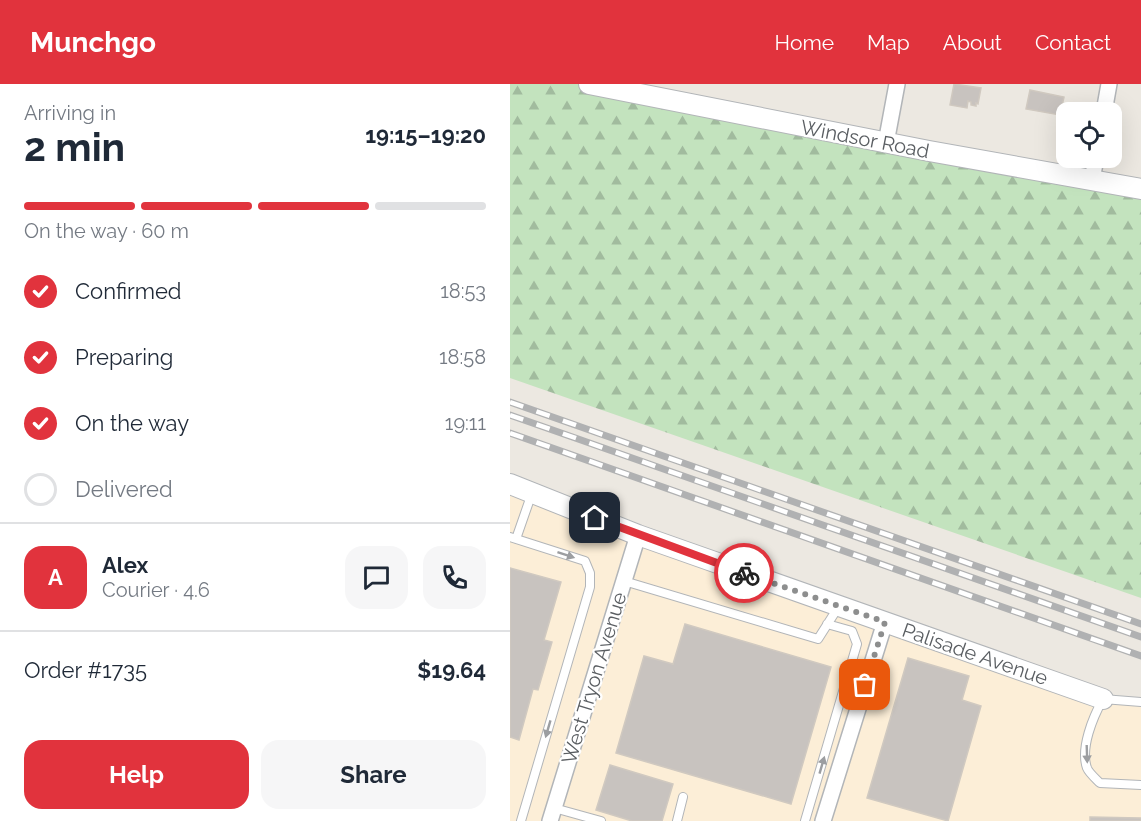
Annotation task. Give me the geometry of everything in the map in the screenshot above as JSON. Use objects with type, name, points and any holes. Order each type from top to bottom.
[{"type":"street","name":"Windsor Road","points":[[589,84],[656,90],[886,143],[1141,189]]},
{"type":"street","points":[[886,143],[897,84]]},
{"type":"street","points":[[1106,102],[1109,84]]},
{"type":"street","points":[[1092,180],[1094,168]]},
{"type":"street","name":"Palisade Avenue","points":[[510,484],[638,535],[1103,699]]},
{"type":"street","name":"West Tryon Avenue","points":[[551,814],[638,535]]},
{"type":"street","points":[[823,821],[885,622]]},
{"type":"lane","points":[[521,821],[590,581],[589,568],[585,561],[513,538],[532,493]]},
{"type":"lane","points":[[624,581],[818,639],[839,606]]},
{"type":"lane","points":[[805,821],[857,644],[852,631],[827,624]]},
{"type":"lane","points":[[1141,702],[1103,699],[1095,712],[1086,747],[1088,769],[1100,783],[1141,785]]},
{"type":"lane","points":[[677,821],[684,797]]},
{"type":"lane","points":[[551,814],[601,821]]},
{"type":"shaded area","points":[[510,484],[1103,699],[1141,702],[1141,821],[510,821]]},
{"type":"green space","points":[[510,84],[589,84],[1141,189],[1141,598],[510,378]]},
{"type":"building","points":[[954,84],[981,88],[978,104],[971,105],[968,101],[967,108],[950,105]]},
{"type":"building","points":[[1030,90],[1064,97],[1063,102],[1056,102],[1056,114],[1026,109]]},
{"type":"building","points":[[510,568],[561,582],[544,640],[552,642],[538,690],[533,689],[519,740],[510,737]]},
{"type":"building","points":[[685,624],[831,667],[791,804],[616,753],[644,656],[673,664]]},
{"type":"building","points":[[908,658],[969,676],[962,700],[981,706],[948,821],[867,798]]},
{"type":"building","points":[[610,765],[673,784],[662,821],[632,821],[596,810]]},
{"type":"building","points":[[1090,817],[1141,818],[1141,821],[1090,821]]},
{"type":"railway","points":[[510,402],[1141,624]]},
{"type":"railway","points":[[510,415],[1141,637]]},
{"type":"railway","points":[[510,433],[1141,656]]},
{"type":"way so far","points":[[744,573],[885,622],[865,685]]},
{"type":"route","points":[[595,518],[744,573]]}]
